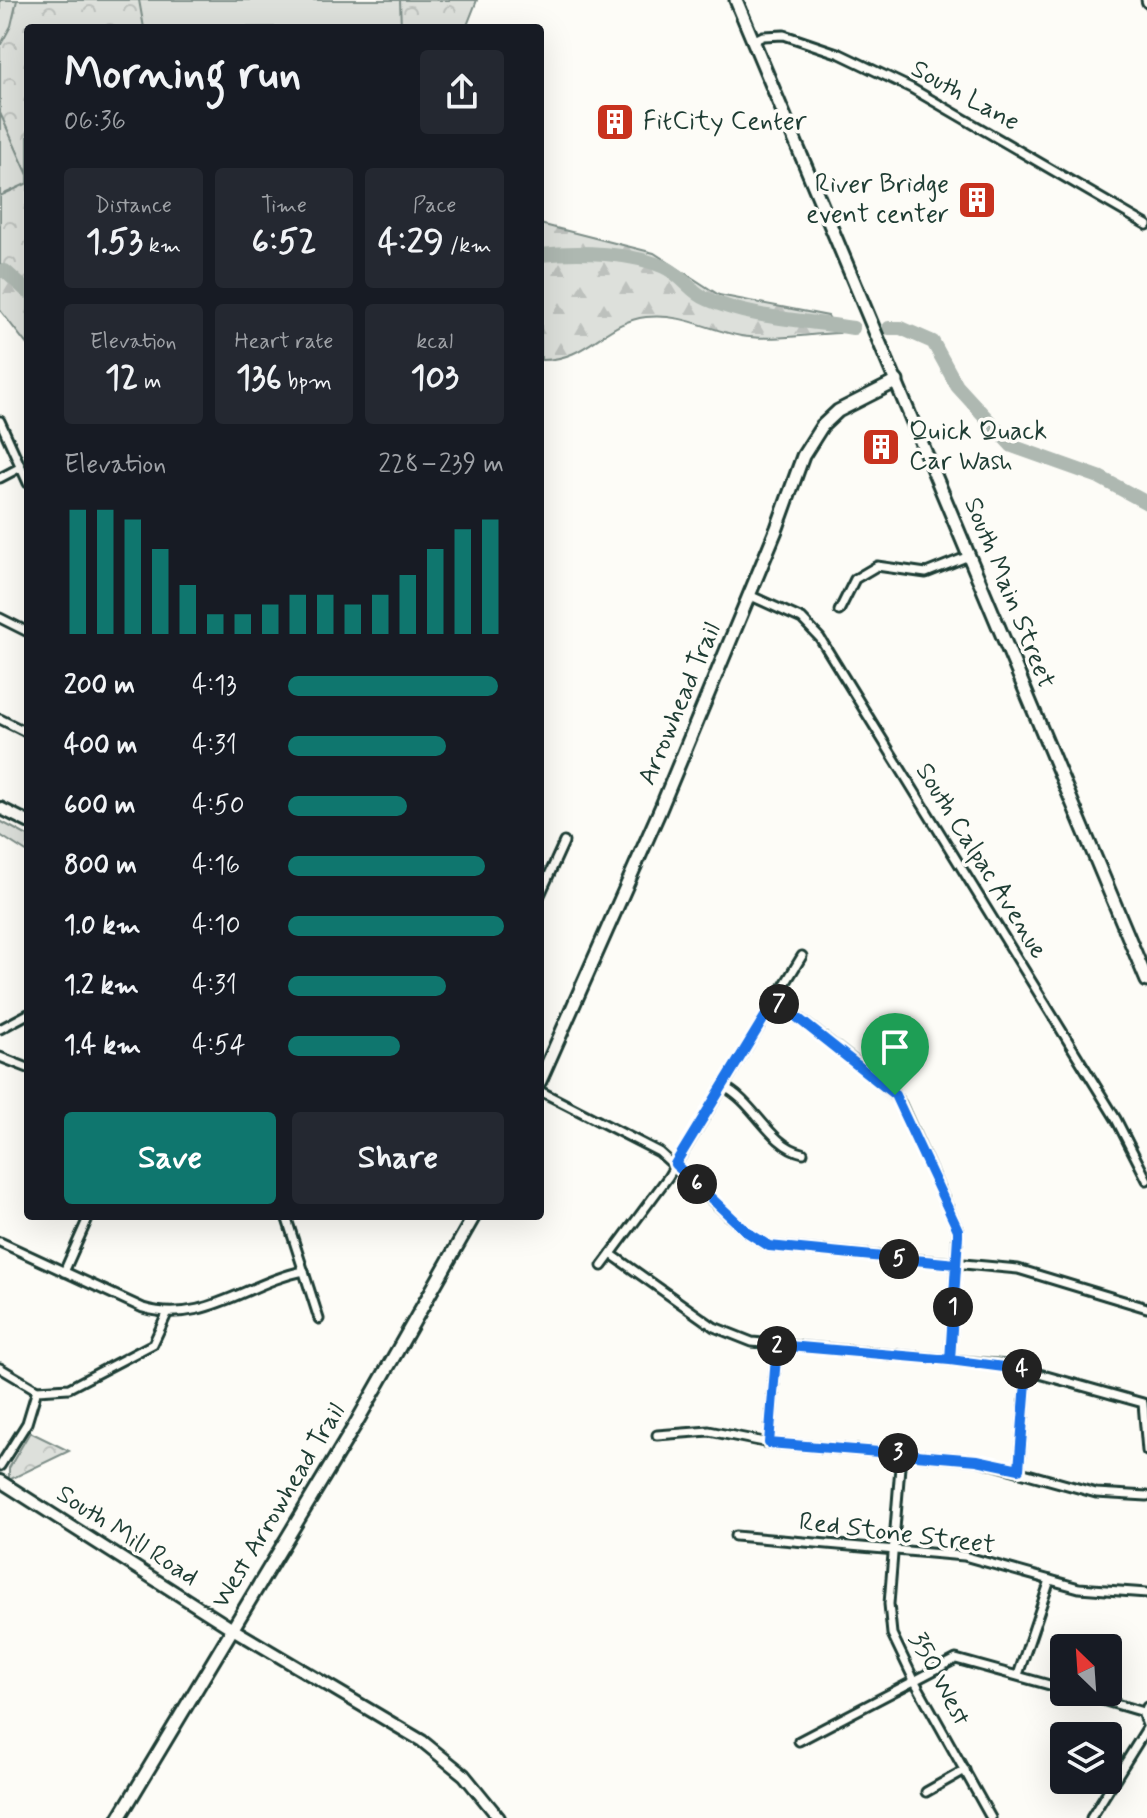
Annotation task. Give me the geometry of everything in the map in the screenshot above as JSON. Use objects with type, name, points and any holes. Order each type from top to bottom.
[{"type":"main road","name":"South Main Street","points":[[736,0],[1147,981]]},
{"type":"main road","name":"Arrowhead Trail","points":[[544,1072],[749,595],[803,456],[822,426],[850,403],[897,381]]},
{"type":"main road","points":[[0,808],[24,820]]},
{"type":"main road","name":"West Arrowhead Trail","points":[[119,1818],[362,1412],[472,1220]]},
{"type":"main road","name":"South Mill Road","points":[[0,1481],[231,1628],[422,1741],[464,1775],[499,1818]]},
{"type":"street","name":"South Lane","points":[[753,41],[763,36],[784,35],[854,61],[1005,140],[1147,225]]},
{"type":"street","points":[[0,421],[24,474]]},
{"type":"street","points":[[0,478],[21,467]]},
{"type":"street","points":[[839,611],[855,579],[877,566],[926,573],[969,556]]},
{"type":"street","name":"South Calpac Avenue","points":[[749,595],[802,619],[820,638],[1116,1119],[1147,1180]]},
{"type":"street","points":[[0,618],[24,630]]},
{"type":"street","points":[[0,719],[24,731]]},
{"type":"street","points":[[544,886],[564,842]]},
{"type":"street","points":[[602,1266],[675,1164],[802,956]]},
{"type":"street","points":[[775,1000],[899,1099],[957,1224],[950,1360]]},
{"type":"street","points":[[0,1029],[24,1016]]},
{"type":"street","points":[[0,1057],[24,1066]]},
{"type":"street","points":[[722,1086],[737,1095],[788,1147],[803,1153]]},
{"type":"street","points":[[544,1093],[636,1138],[675,1164],[747,1232],[769,1246],[1033,1272],[1147,1308]]},
{"type":"street","points":[[64,1272],[87,1220]]},
{"type":"street","points":[[287,1220],[319,1319]]},
{"type":"street","points":[[0,1242],[143,1308],[167,1314],[205,1309],[275,1277],[304,1271]]},
{"type":"street","points":[[611,1254],[714,1327],[741,1339],[1027,1370],[1143,1403],[1147,1451]]},
{"type":"street","points":[[0,1368],[37,1390],[69,1388],[144,1351],[160,1335],[167,1314]]},
{"type":"street","points":[[769,1443],[777,1345]]},
{"type":"street","points":[[1019,1469],[1027,1370]]},
{"type":"street","points":[[0,1466],[27,1423],[37,1390]]},
{"type":"street","points":[[657,1435],[709,1431],[769,1443],[985,1461],[1096,1493],[1147,1496]]},
{"type":"street","name":"350 West","points":[[901,1454],[889,1618],[895,1642],[913,1678],[991,1818]]},
{"type":"street","name":"Red Stone Street","points":[[735,1536],[970,1557],[1092,1590],[1147,1593]]},
{"type":"street","points":[[1018,1675],[1050,1580]]},
{"type":"street","points":[[799,1741],[913,1678],[956,1659],[1050,1685]]},
{"type":"street","points":[[1091,1818],[1147,1726],[1145,1709],[1122,1703]]},
{"type":"street","points":[[926,1792],[965,1770]]},
{"type":"green space","points":[[0,0],[477,0],[468,24],[24,24],[24,284],[9,267],[0,265]]},
{"type":"green space","points":[[0,0],[17,0],[11,26],[0,46]]},
{"type":"green space","points":[[139,0],[400,0],[401,24],[143,24]]},
{"type":"green space","points":[[0,113],[24,166],[24,185],[0,196]]},
{"type":"green space","points":[[0,213],[24,235],[24,341],[0,310]]},
{"type":"green space","points":[[544,225],[654,253],[719,295],[828,316],[839,333],[753,337],[671,317],[646,317],[618,326],[583,348],[557,359],[544,360]]},
{"type":"green space","points":[[0,821],[24,834],[24,850],[0,835]]},
{"type":"green space","points":[[30,1432],[69,1451],[9,1480],[9,1468]]},
{"type":"waterway","points":[[544,255],[588,253],[639,259],[668,269],[702,296],[724,306],[760,315],[853,328]]},
{"type":"waterway","points":[[0,271],[5,271],[24,288]]},
{"type":"waterway","points":[[889,328],[901,328],[933,342],[957,386],[1012,446],[1099,477],[1147,503]]},
{"type":"place","name":"FitCity Center","points":[[615,122]]},
{"type":"place","name":"River Bridge event center","points":[[977,200]]},
{"type":"place","name":"Quick Quack Car Wash","points":[[881,447]]},
{"type":"route","points":[[895,1095],[775,1000],[675,1164],[747,1232],[769,1246],[783,1250],[956,1264],[950,1360],[1027,1370],[1019,1469],[977,1460],[769,1443],[777,1345],[950,1360],[958,1236],[958,1230],[895,1095]]}]
